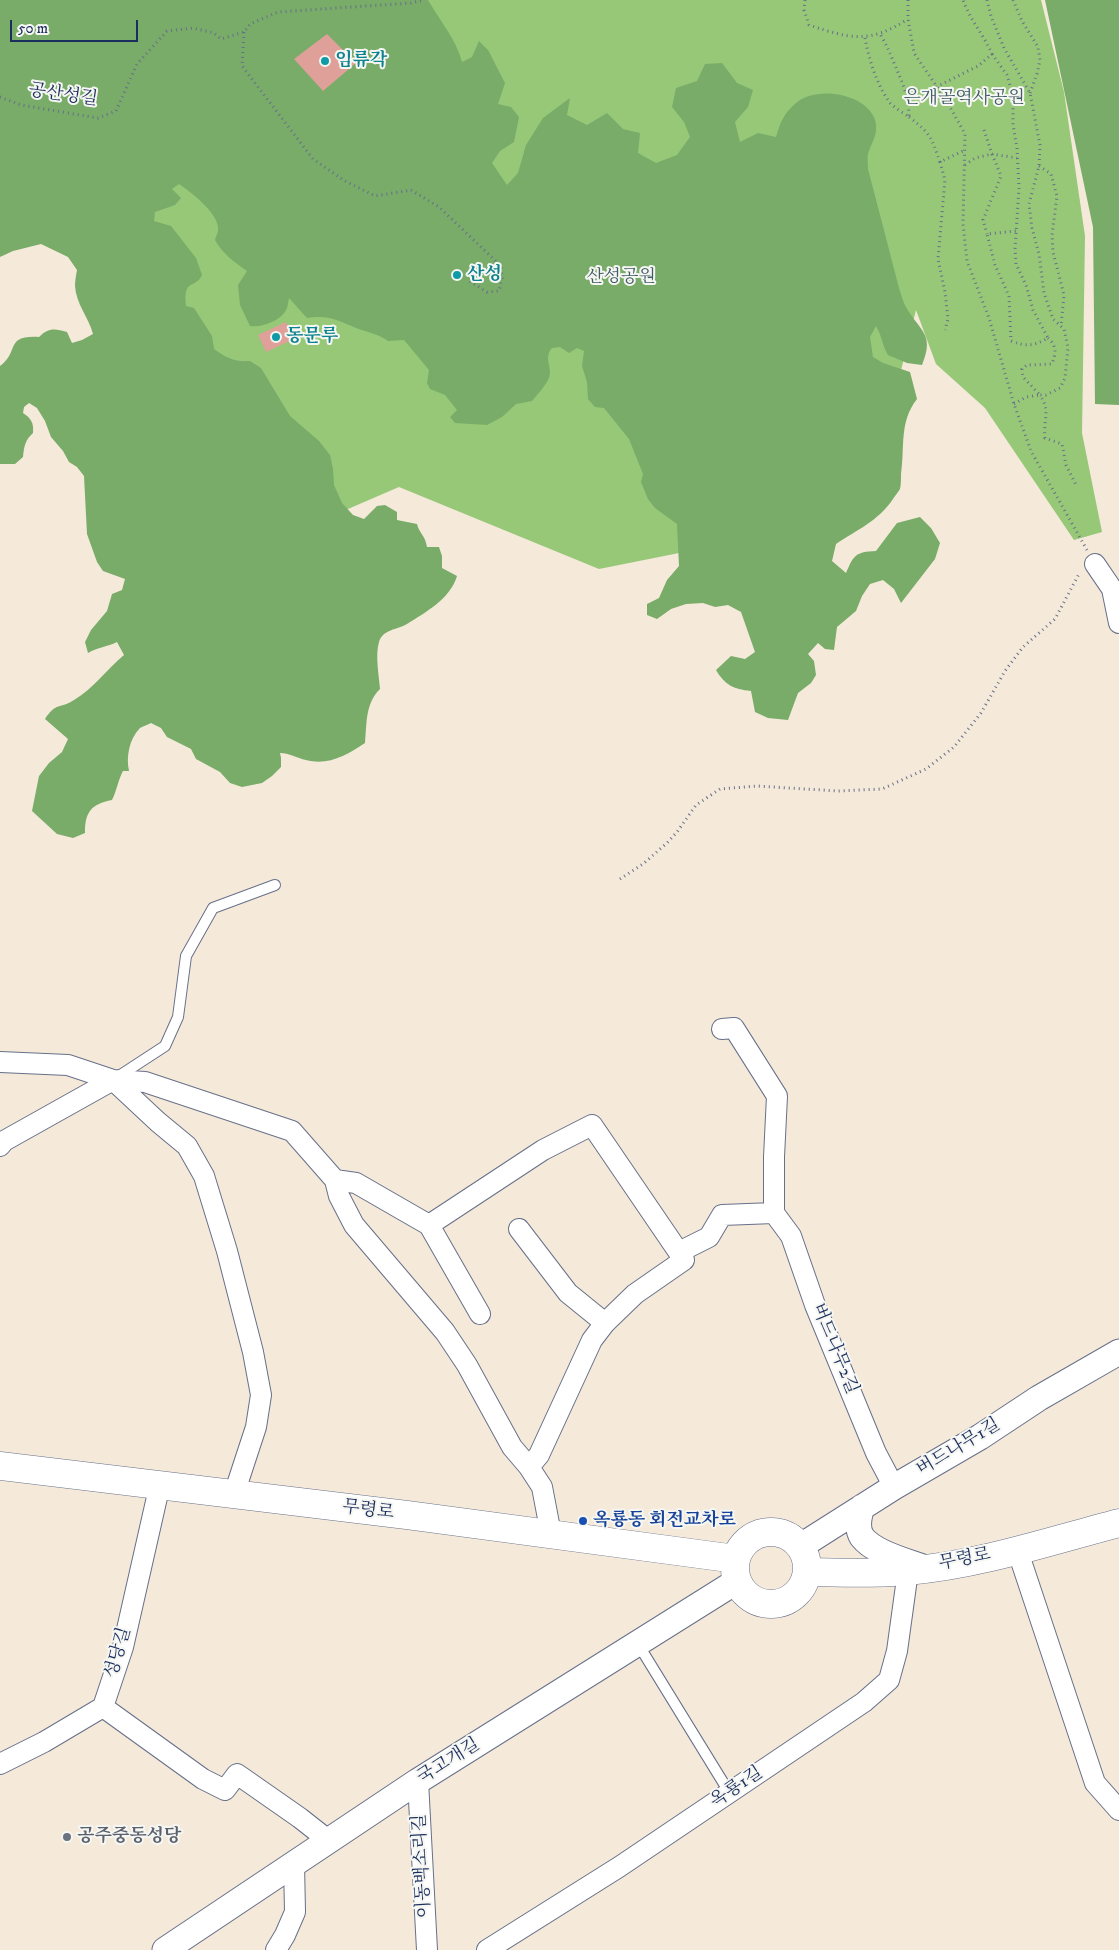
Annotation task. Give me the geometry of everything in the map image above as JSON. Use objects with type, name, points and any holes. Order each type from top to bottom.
[{"type":"main road","name":"무령로","points":[[0,1466],[160,1484],[551,1534],[737,1570]]},
{"type":"main road","name":"무령로","points":[[808,1572],[853,1573],[917,1569],[974,1560],[1119,1523]]},
{"type":"main road","points":[[764,1532],[782,1533],[792,1538],[801,1546],[806,1554],[808,1572],[805,1583],[798,1593],[788,1600],[777,1604],[764,1604],[744,1592],[737,1570],[740,1548],[748,1539],[764,1532]]},
{"type":"street","points":[[1095,564],[1112,589],[1119,623]]},
{"type":"street","points":[[679,1252],[709,1236],[722,1215],[774,1213],[777,1096],[734,1028],[722,1029]]},
{"type":"street","points":[[0,1062],[68,1066],[113,1080],[145,1082],[292,1131],[335,1180],[339,1196],[354,1225],[445,1332],[467,1365],[512,1447],[530,1467],[542,1487],[551,1534]]},
{"type":"street","points":[[0,1146],[4,1141],[113,1080]]},
{"type":"street","points":[[113,1080],[187,1146],[204,1176],[227,1251],[262,1395],[256,1427],[234,1494]]},
{"type":"street","points":[[429,1225],[543,1150],[592,1125],[684,1260],[635,1294],[605,1323],[592,1340],[539,1455],[530,1467]]},
{"type":"street","points":[[335,1180],[356,1183],[429,1225],[480,1314]]},
{"type":"street","name":"버드나무2길","points":[[774,1213],[791,1236],[816,1306],[876,1453],[894,1487]]},
{"type":"street","points":[[519,1228],[568,1293],[605,1323]]},
{"type":"street","name":"버드나무1길","points":[[801,1546],[894,1487],[980,1437],[1039,1398],[1119,1352]]},
{"type":"street","name":"성당길","points":[[103,1707],[123,1647],[160,1484]]},
{"type":"street","points":[[862,1507],[858,1520],[861,1536],[877,1549],[917,1569]]},
{"type":"street","points":[[1017,1549],[1095,1783],[1119,1810]]},
{"type":"street","name":"옥룡1길","points":[[487,1950],[619,1867],[864,1702],[889,1680],[898,1651],[917,1569]]},
{"type":"street","name":"국고개길","points":[[165,1950],[418,1781],[638,1644],[737,1570]]},
{"type":"street","points":[[0,1764],[44,1742],[103,1707],[202,1779],[225,1790],[237,1774],[328,1840]]},
{"type":"street","name":"이동백소리길","points":[[418,1781],[427,1950]]},
{"type":"street","points":[[276,1950],[295,1912],[294,1863]]},
{"type":"lane","points":[[113,1080],[165,1046],[178,1017],[186,956],[213,908],[275,885]]},
{"type":"lane","points":[[638,1644],[730,1792]]},
{"type":"path","name":"공산성길","points":[[0,97],[21,105],[98,118],[116,111],[138,64],[168,31],[193,28],[214,33],[221,39],[244,32],[250,24],[278,12],[411,3],[424,0]]},
{"type":"path","points":[[805,0],[804,10],[809,25],[865,38],[880,34],[908,19]]},
{"type":"path","points":[[620,879],[643,864],[667,843],[696,805],[720,789],[756,786],[838,791],[882,789],[926,769],[954,747],[982,713],[1005,671],[1023,647],[1055,619],[1070,588],[1084,567],[1095,564],[1031,452],[1014,404],[989,318],[966,261],[963,224],[965,134],[946,100],[914,53],[908,19],[908,0]]},
{"type":"path","points":[[963,0],[968,14],[1007,75],[1014,96],[1013,125],[1019,188],[1016,264],[1026,286],[1033,310],[1048,338],[1056,348],[1052,364],[1027,364],[1022,369],[1023,377],[1046,404],[1045,438],[1062,444],[1066,465],[1076,485]]},
{"type":"path","points":[[987,0],[991,16],[1004,48],[1030,93],[1040,145],[1039,166],[1029,204],[1030,212],[1039,254],[1044,293],[1053,319],[1064,329],[1068,348],[1065,378],[1060,388],[1046,395],[1026,397],[1014,404]]},
{"type":"path","points":[[1014,0],[1022,21],[1038,47],[1040,60],[1030,93]]},
{"type":"path","points":[[244,32],[242,66],[313,159],[346,181],[375,196],[411,190],[439,207],[501,266],[502,278],[499,291],[487,292],[468,280]]},
{"type":"path","points":[[880,34],[887,44],[906,89],[909,117]]},
{"type":"path","points":[[865,38],[868,56],[873,69],[891,104],[927,131],[932,139],[945,180],[938,258],[948,319],[945,330]]},
{"type":"path","points":[[936,87],[978,66],[992,54]]},
{"type":"path","points":[[984,130],[1001,176],[983,220],[994,265],[1009,296],[1011,341],[1023,345],[1039,343],[1048,338]]},
{"type":"path","points":[[940,162],[965,150]]},
{"type":"path","points":[[965,165],[975,158],[992,154],[1017,158]]},
{"type":"path","points":[[1039,166],[1051,174],[1057,196],[1052,236],[1053,252],[1064,295],[1061,326]]},
{"type":"path","points":[[987,234],[1016,231]]},
{"type":"green space","name":"산성공원","points":[[0,0],[1041,0],[1064,92],[1085,236],[1082,433],[1102,532],[1074,540],[985,408],[936,364],[916,310],[878,463],[789,531],[599,569],[399,487],[253,550]]},
{"type":"green space","name":"산성공원","points":[[0,0],[428,0],[452,38],[462,62],[472,57],[479,41],[488,50],[505,83],[498,104],[511,107],[519,117],[514,142],[500,151],[492,163],[507,185],[518,173],[526,145],[543,118],[570,98],[567,115],[587,125],[607,113],[623,129],[640,133],[638,153],[656,163],[677,155],[690,137],[684,122],[672,107],[676,88],[697,81],[705,64],[722,63],[737,83],[753,90],[748,107],[735,122],[740,142],[758,133],[776,137],[785,115],[791,107],[804,98],[815,95],[839,95],[862,103],[870,111],[876,125],[876,133],[868,154],[868,169],[899,288],[906,307],[924,333],[927,346],[922,365],[907,363],[888,355],[876,326],[870,337],[873,357],[883,363],[910,372],[917,399],[907,416],[905,425],[900,489],[880,514],[836,544],[832,561],[846,573],[853,558],[864,552],[876,551],[897,523],[920,517],[931,528],[940,543],[935,559],[901,603],[894,589],[883,580],[870,584],[862,596],[856,611],[837,627],[834,650],[825,649],[818,643],[808,654],[814,661],[816,675],[811,683],[798,693],[788,720],[768,718],[755,712],[751,691],[730,685],[716,670],[731,656],[745,659],[755,652],[741,612],[728,605],[715,607],[703,603],[686,604],[671,609],[657,619],[647,615],[647,604],[659,598],[667,580],[679,566],[677,524],[655,508],[648,499],[641,482],[643,474],[629,439],[604,408],[595,407],[588,399],[587,382],[582,366],[584,351],[577,348],[569,353],[560,347],[552,348],[548,355],[549,378],[532,401],[516,404],[502,417],[487,425],[455,423],[450,417],[457,410],[445,395],[430,389],[427,383],[429,370],[404,340],[388,341],[332,319],[321,317],[307,318],[289,298],[287,309],[280,317],[264,325],[250,326],[240,305],[238,285],[247,271],[225,254],[215,240],[218,231],[214,216],[197,197],[179,184],[172,189],[181,198],[175,205],[155,212],[154,221],[171,226],[196,258],[202,275],[188,287],[186,291],[186,306],[194,308],[212,336],[214,349],[231,359],[250,361],[261,368],[290,416],[319,441],[330,455],[334,485],[342,503],[353,515],[364,519],[377,506],[385,505],[397,512],[397,520],[417,524],[427,547],[439,547],[442,556],[442,568],[457,576],[449,592],[436,604],[422,615],[407,624],[387,632],[381,638],[377,653],[380,689],[369,707],[365,743],[344,755],[322,762],[280,753],[281,767],[272,776],[262,783],[242,787],[230,783],[220,772],[196,759],[191,749],[167,737],[161,728],[151,723],[140,728],[133,737],[128,754],[129,771],[123,771],[112,800],[99,804],[88,814],[85,833],[73,838],[57,834],[32,811],[39,776],[49,763],[62,752],[68,739],[45,719],[52,710],[69,703],[88,690],[124,655],[117,642],[88,653],[85,642],[91,630],[107,611],[112,594],[122,590],[125,579],[103,571],[97,562],[87,534],[84,476],[77,467],[69,462],[63,451],[51,437],[45,421],[37,408],[29,403],[24,407],[23,413],[31,421],[33,433],[25,444],[23,457],[15,464],[0,464],[0,366],[6,361],[14,346],[21,339],[39,337],[45,332],[52,330],[67,332],[72,343],[93,334],[76,293],[77,270],[68,257],[41,244],[13,251],[0,257]]},
{"type":"green space","points":[[1045,0],[1119,0],[1119,405],[1095,404],[1093,227]]},
{"type":"building","name":"임류각","points":[[327,34],[356,63],[323,91],[294,59]]},
{"type":"building","name":"동문루","points":[[286,322],[294,339],[266,352],[258,335]]},
{"type":"place","name":"임류각","points":[[325,61]]},
{"type":"place","name":"산성","points":[[457,275]]},
{"type":"place","name":"동문루","points":[[276,337]]},
{"type":"place","name":"옥룡동 회전교차로","points":[[583,1521]]},
{"type":"place","name":"공주중동성당","points":[[67,1837]]},
{"type":"park label","name":"은개골역사공원","points":[[964,99]]}]
